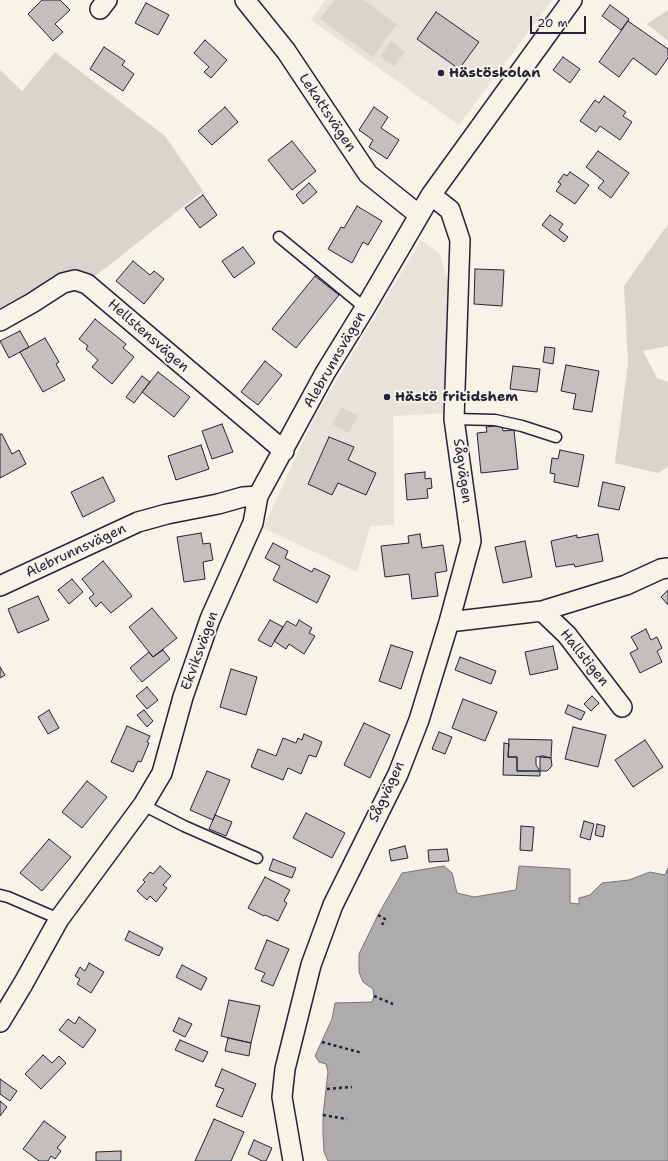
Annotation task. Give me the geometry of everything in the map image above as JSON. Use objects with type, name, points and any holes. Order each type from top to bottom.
[{"type":"street","name":"Lekattsvägen","points":[[245,0],[286,51],[368,174],[419,215]]},
{"type":"street","name":"Alebrunnsvägen","points":[[0,586],[138,522],[243,497],[258,496],[284,451],[325,373],[431,195],[572,0]]},
{"type":"street","name":"Sågvägen","points":[[293,1161],[282,1097],[285,1069],[312,965],[333,905],[400,767],[419,720],[472,541],[454,419],[460,240],[450,210],[431,195]]},
{"type":"street","name":"Hellstensvägen","points":[[0,321],[63,283],[75,280],[87,284],[284,451]]},
{"type":"street","name":"Ekviksvägen","points":[[0,1022],[23,984],[58,919],[142,805],[162,772],[183,697],[210,619],[253,523],[258,496]]},
{"type":"street","points":[[449,622],[542,611],[626,585],[661,569],[668,568]]},
{"type":"street","name":"Hallstigen","points":[[542,611],[567,635],[622,707]]},
{"type":"lane","points":[[278,238],[365,308]]},
{"type":"lane","name":"Sågvägen","points":[[454,419],[495,420],[522,426],[556,437]]},
{"type":"lane","points":[[142,805],[184,826],[257,858]]},
{"type":"lane","points":[[0,895],[8,897],[58,919]]},
{"type":"path","points":[[378,915],[385,919],[382,925]]},
{"type":"path","points":[[374,996],[393,1004]]},
{"type":"path","points":[[322,1042],[362,1053]]},
{"type":"path","points":[[327,1089],[352,1087]]},
{"type":"path","points":[[324,1115],[347,1119]]},
{"type":"shaded area","name":"Hästöskolan","points":[[325,0],[552,0],[459,125],[311,20]]},
{"type":"shaded area","points":[[334,0],[363,0],[397,24],[373,57],[320,19]]},
{"type":"shaded area","points":[[668,10],[668,41],[647,24]]},
{"type":"shaded area","points":[[391,41],[405,52],[394,67],[380,57]]},
{"type":"shaded area","points":[[55,52],[165,136],[203,191],[93,278],[84,271],[69,271],[0,310],[0,70],[22,91]]},
{"type":"shaded area","points":[[668,224],[668,346],[643,351],[657,378],[668,382],[668,467],[658,473],[615,463],[628,363],[624,286]]},
{"type":"shaded area","name":"Hästö fritidshem","points":[[421,240],[439,253],[449,284],[448,413],[393,416],[394,525],[370,526],[357,572],[263,528],[315,416]]},
{"type":"shaded area","points":[[342,407],[358,416],[348,433],[332,424]]},
{"type":"shaded area","points":[[444,866],[452,873],[457,893],[474,897],[516,890],[519,866],[570,869],[570,903],[579,904],[579,898],[590,895],[602,883],[629,880],[650,872],[665,875],[668,868],[668,1161],[328,1161],[324,1152],[323,1115],[328,1072],[326,1064],[319,1062],[315,1056],[332,1019],[335,1003],[372,1002],[374,996],[373,989],[363,982],[359,972],[359,954],[378,915],[402,873]]},
{"type":"building","points":[[42,0],[60,0],[70,10],[55,24],[63,32],[53,41],[28,14]]},
{"type":"building","points":[[146,3],[169,15],[158,35],[135,23]]},
{"type":"building","points":[[610,5],[629,19],[621,30],[602,16]]},
{"type":"building","points":[[436,12],[479,42],[459,69],[417,39]]},
{"type":"building","points":[[628,21],[668,49],[668,58],[656,75],[633,58],[619,77],[599,62]]},
{"type":"building","points":[[205,40],[227,60],[211,78],[204,72],[209,67],[194,53]]},
{"type":"building","points":[[104,47],[125,61],[122,65],[134,74],[123,91],[90,69]]},
{"type":"building","points":[[563,57],[580,69],[570,83],[553,70]]},
{"type":"building","points":[[604,96],[626,112],[623,116],[632,122],[620,140],[600,126],[596,132],[580,121],[595,100],[599,103]]},
{"type":"building","points":[[225,107],[238,122],[212,145],[198,131]]},
{"type":"building","points":[[374,107],[388,117],[381,128],[399,140],[387,159],[369,147],[373,140],[359,130]]},
{"type":"building","points":[[292,141],[316,171],[292,190],[268,160]]},
{"type":"building","points":[[598,151],[629,173],[611,198],[598,188],[604,181],[586,167]]},
{"type":"building","points":[[570,172],[589,185],[575,204],[556,191],[561,184],[558,182],[564,174],[567,176]]},
{"type":"building","points":[[309,183],[317,192],[303,204],[296,195]]},
{"type":"building","points":[[203,195],[217,215],[200,228],[185,208]]},
{"type":"building","points":[[357,206],[382,221],[368,245],[363,242],[352,263],[328,249],[341,227],[344,228]]},
{"type":"building","points":[[550,215],[563,224],[559,230],[568,237],[564,242],[542,225]]},
{"type":"building","points":[[243,247],[255,263],[234,278],[222,261]]},
{"type":"building","points":[[133,261],[150,275],[154,271],[164,279],[144,304],[116,281]]},
{"type":"building","points":[[475,269],[504,270],[502,306],[474,304]]},
{"type":"building","points":[[315,276],[339,295],[296,348],[272,329]]},
{"type":"building","points":[[95,319],[126,344],[123,348],[134,357],[112,384],[92,367],[98,360],[86,349],[88,346],[79,339]]},
{"type":"building","points":[[20,331],[29,347],[9,358],[0,341]]},
{"type":"building","points":[[45,338],[59,362],[56,364],[65,380],[43,392],[20,352]]},
{"type":"building","points":[[545,347],[555,348],[553,364],[543,362]]},
{"type":"building","points":[[265,361],[282,375],[258,405],[241,392]]},
{"type":"building","points":[[566,365],[599,371],[592,412],[573,409],[576,394],[561,391]]},
{"type":"building","points":[[513,366],[540,369],[537,392],[510,389]]},
{"type":"building","points":[[158,372],[190,397],[174,417],[142,392]]},
{"type":"building","points":[[142,376],[150,382],[134,403],[126,397]]},
{"type":"building","points":[[222,424],[233,452],[212,459],[202,431]]},
{"type":"building","points":[[502,425],[503,431],[514,430],[518,469],[481,473],[477,433],[487,432],[486,427]]},
{"type":"building","points":[[0,434],[2,434],[12,454],[19,450],[26,464],[0,478]]},
{"type":"building","points":[[329,437],[354,447],[348,460],[376,473],[366,495],[338,483],[332,495],[308,484]]},
{"type":"building","points":[[201,445],[209,469],[176,480],[168,456]]},
{"type":"building","points":[[560,450],[584,455],[578,487],[554,482],[555,474],[550,473],[552,458],[558,459]]},
{"type":"building","points":[[425,472],[425,479],[431,478],[432,488],[427,489],[428,498],[407,500],[405,474]]},
{"type":"building","points":[[103,477],[115,501],[83,517],[71,492]]},
{"type":"building","points":[[603,482],[625,487],[619,510],[598,506]]},
{"type":"building","points":[[201,533],[203,544],[210,543],[213,560],[203,562],[205,579],[184,582],[177,537]]},
{"type":"building","points":[[420,534],[422,548],[443,545],[447,571],[435,573],[438,596],[412,599],[409,574],[385,577],[381,546],[409,543],[408,536]]},
{"type":"building","points":[[598,534],[603,561],[575,567],[574,564],[556,567],[551,541],[577,535],[577,538]]},
{"type":"building","points":[[525,541],[532,577],[503,583],[495,547]]},
{"type":"building","points":[[273,543],[288,551],[285,558],[312,572],[314,568],[330,576],[317,603],[273,580],[280,566],[265,558]]},
{"type":"building","points":[[103,561],[132,596],[111,613],[101,602],[96,607],[89,598],[94,594],[82,579]]},
{"type":"building","points":[[72,579],[83,592],[69,604],[58,590]]},
{"type":"building","points":[[668,590],[668,605],[661,597]]},
{"type":"building","points":[[38,596],[49,620],[18,633],[8,609]]},
{"type":"building","points":[[152,608],[177,638],[153,657],[129,627]]},
{"type":"building","points":[[270,620],[283,627],[271,647],[258,640]]},
{"type":"building","points":[[299,620],[312,628],[309,633],[315,636],[304,654],[289,644],[286,649],[274,641],[287,621],[296,626]]},
{"type":"building","points":[[646,629],[651,640],[657,637],[662,648],[657,651],[662,662],[640,673],[630,653],[638,649],[631,637]]},
{"type":"building","points":[[391,645],[413,652],[401,689],[379,681]]},
{"type":"building","points":[[553,646],[558,669],[530,675],[525,652]]},
{"type":"building","points":[[163,650],[170,659],[142,682],[130,668],[149,652],[153,657]]},
{"type":"building","points":[[460,657],[496,671],[491,684],[455,670]]},
{"type":"building","points":[[0,667],[5,675],[0,678]]},
{"type":"building","points":[[231,669],[257,677],[246,715],[220,707]]},
{"type":"building","points":[[147,687],[158,700],[147,709],[136,696]]},
{"type":"building","points":[[592,696],[599,703],[591,711],[584,704]]},
{"type":"building","points":[[463,699],[497,712],[485,741],[452,728]]},
{"type":"building","points":[[568,705],[585,712],[581,720],[565,713]]},
{"type":"building","points":[[49,710],[59,728],[48,734],[38,717]]},
{"type":"building","points":[[144,710],[153,721],[147,727],[137,715]]},
{"type":"building","points":[[364,723],[390,735],[370,778],[344,765]]},
{"type":"building","points":[[127,726],[150,736],[147,742],[149,743],[141,762],[138,761],[133,772],[111,762]]},
{"type":"building","points":[[573,727],[606,735],[598,767],[565,759]]},
{"type":"building","points":[[439,732],[452,737],[445,754],[432,749]]},
{"type":"building","points":[[304,734],[322,742],[316,757],[309,755],[301,774],[288,768],[283,780],[251,767],[258,749],[276,756],[283,738],[296,743],[298,738],[302,740]]},
{"type":"building","points":[[509,739],[552,740],[551,758],[540,757],[540,771],[517,771],[517,757],[508,757]]},
{"type":"building","points":[[645,740],[663,767],[633,787],[615,760]]},
{"type":"building","points":[[504,743],[509,744],[508,757],[517,757],[517,771],[540,771],[540,776],[503,775]]},
{"type":"building","points":[[543,756],[551,758],[552,766],[547,771],[540,771],[536,765],[536,757]]},
{"type":"building","points":[[207,771],[230,780],[213,820],[190,810]]},
{"type":"building","points":[[87,781],[107,797],[82,828],[62,812]]},
{"type":"building","points":[[306,813],[345,833],[332,858],[293,838]]},
{"type":"building","points":[[215,815],[232,822],[226,836],[209,829]]},
{"type":"building","points":[[584,821],[594,824],[590,840],[580,837]]},
{"type":"building","points":[[597,824],[605,826],[603,837],[595,835]]},
{"type":"building","points":[[521,826],[534,827],[532,851],[520,850]]},
{"type":"building","points":[[49,839],[71,857],[42,891],[20,873]]},
{"type":"building","points":[[405,846],[408,858],[391,861],[389,850]]},
{"type":"building","points":[[447,849],[449,861],[429,862],[428,850]]},
{"type":"building","points":[[273,859],[296,868],[292,878],[269,870]]},
{"type":"building","points":[[160,866],[171,876],[163,885],[167,888],[156,902],[150,896],[147,900],[137,891],[145,882],[143,880],[150,872],[153,874]]},
{"type":"building","points":[[265,877],[290,890],[284,901],[287,903],[278,921],[248,908]]},
{"type":"building","points":[[129,931],[163,948],[159,956],[125,940]]},
{"type":"building","points":[[267,940],[289,949],[273,986],[261,981],[265,973],[255,969]]},
{"type":"building","points":[[89,963],[104,972],[91,993],[77,984],[80,979],[75,976],[80,967],[85,971]]},
{"type":"building","points":[[182,965],[207,978],[201,990],[176,977]]},
{"type":"building","points":[[229,1000],[260,1006],[251,1043],[221,1036]]},
{"type":"building","points":[[79,1017],[96,1030],[83,1048],[59,1030],[68,1019],[75,1024]]},
{"type":"building","points":[[179,1018],[192,1024],[185,1037],[173,1031]]},
{"type":"building","points":[[228,1038],[251,1043],[249,1056],[225,1051]]},
{"type":"building","points":[[180,1040],[208,1052],[203,1062],[175,1050]]},
{"type":"building","points":[[43,1055],[52,1063],[59,1056],[66,1063],[41,1089],[25,1074]]},
{"type":"building","points":[[222,1069],[256,1084],[242,1117],[216,1106],[224,1089],[215,1086]]},
{"type":"building","points":[[0,1079],[17,1091],[10,1101],[0,1094]]},
{"type":"building","points":[[0,1101],[7,1107],[0,1116]]},
{"type":"building","points":[[214,1119],[244,1132],[231,1161],[195,1161]]},
{"type":"building","points":[[44,1121],[66,1137],[57,1148],[61,1151],[55,1159],[51,1156],[48,1161],[39,1161],[23,1149]]},
{"type":"building","points":[[254,1140],[272,1148],[266,1161],[262,1161],[248,1154]]},
{"type":"building","points":[[121,1151],[121,1161],[96,1161],[96,1152]]},
{"type":"place","name":"Hästöskolan","points":[[441,73]]},
{"type":"place","name":"Hästö fritidshem","points":[[387,397]]}]
